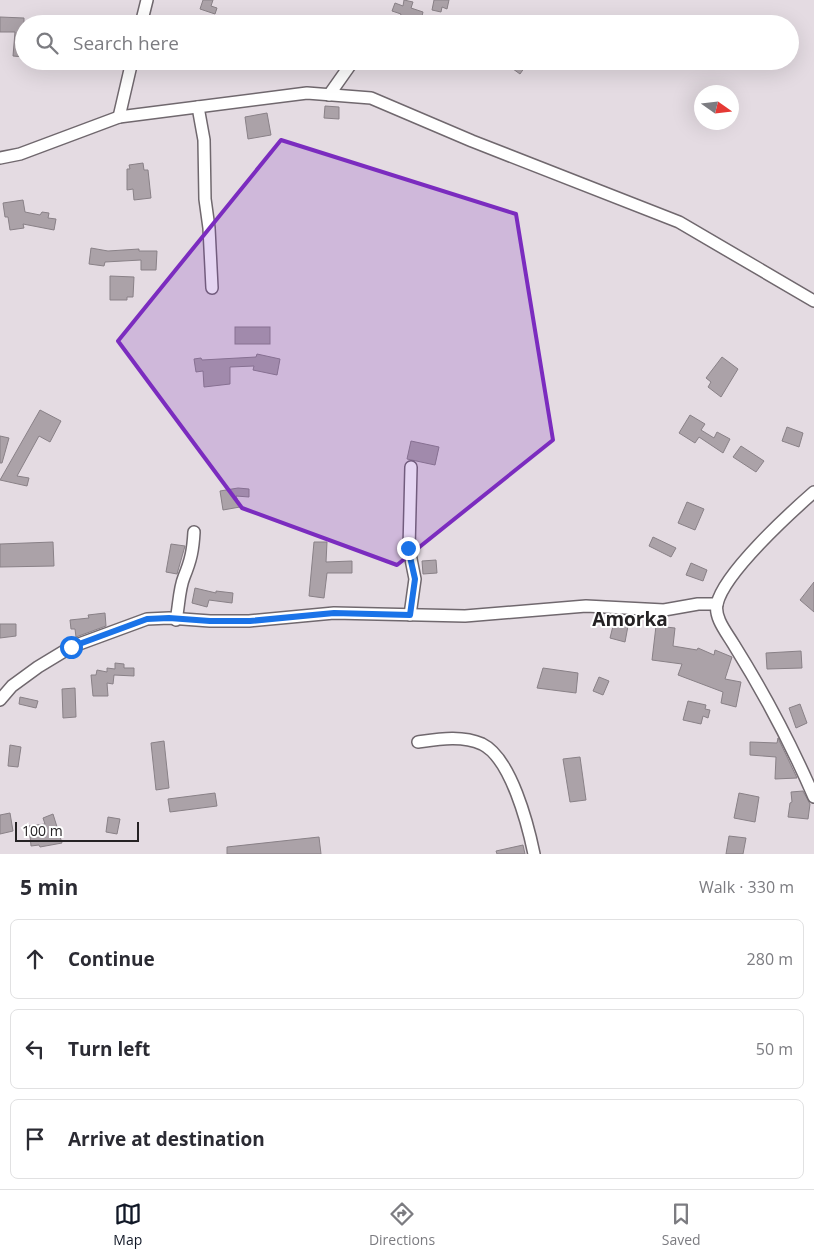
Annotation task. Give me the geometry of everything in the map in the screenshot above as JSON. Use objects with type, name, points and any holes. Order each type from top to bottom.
[{"type":"street","points":[[143,15],[147,0]]},
{"type":"street","points":[[119,117],[130,70]]},
{"type":"street","points":[[329,95],[347,70]]},
{"type":"street","points":[[0,158],[20,154],[119,117],[307,93],[371,98],[472,141],[679,222],[814,301]]},
{"type":"street","points":[[198,107],[204,140],[205,198],[210,228],[212,288]]},
{"type":"street","points":[[410,615],[415,579],[408,548],[411,467]]},
{"type":"street","points":[[814,492],[780,521],[737,571],[717,604],[718,619],[760,686],[814,796]]},
{"type":"street","points":[[176,619],[184,577],[193,553],[194,532]]},
{"type":"street","points":[[0,700],[12,686],[38,667],[71,647],[147,619],[240,621],[334,613],[465,616],[586,606],[664,610],[698,604],[717,604]]},
{"type":"street","points":[[418,742],[444,738],[465,739],[484,745],[495,756],[510,779],[527,818],[534,854]]},
{"type":"highlighted area","points":[[281,140],[516,214],[553,440],[397,565],[242,508],[118,341]]},
{"type":"building","points":[[203,0],[213,0],[211,6],[217,8],[215,14],[200,9]]},
{"type":"building","points":[[404,0],[413,2],[411,8],[423,12],[422,15],[401,15],[392,11],[395,3],[403,6]]},
{"type":"building","points":[[434,0],[449,0],[447,9],[442,7],[441,12],[432,10]]},
{"type":"building","points":[[0,17],[15,18],[15,32],[0,32]]},
{"type":"building","points":[[15,32],[15,56],[13,56]]},
{"type":"building","points":[[514,70],[523,70],[520,74]]},
{"type":"building","points":[[325,106],[339,107],[339,119],[324,118]]},
{"type":"building","points":[[267,113],[271,135],[248,139],[245,117]]},
{"type":"building","points":[[143,163],[144,170],[148,170],[151,198],[134,200],[133,189],[127,190],[127,169],[130,169],[129,165]]},
{"type":"building","points":[[23,200],[25,212],[40,215],[42,212],[49,213],[48,218],[56,219],[54,230],[23,224],[24,228],[10,230],[8,217],[5,217],[3,203]]},
{"type":"building","points":[[91,248],[108,251],[139,249],[139,251],[157,251],[156,270],[141,270],[141,260],[105,262],[104,266],[89,264]]},
{"type":"building","points":[[110,276],[134,277],[133,297],[127,297],[127,300],[110,300]]},
{"type":"building","points":[[235,327],[270,327],[270,344],[235,344]]},
{"type":"building","points":[[257,354],[280,359],[277,375],[253,370],[254,366],[230,367],[230,384],[204,387],[203,371],[196,372],[194,359],[256,357]]},
{"type":"building","points":[[722,357],[738,369],[721,397],[708,387],[711,382],[706,378]]},
{"type":"building","points":[[40,410],[61,421],[50,442],[39,436],[17,476],[29,478],[27,486],[0,480]]},
{"type":"building","points":[[690,415],[705,424],[701,430],[714,438],[717,432],[730,439],[723,453],[699,437],[695,443],[679,433]]},
{"type":"building","points":[[787,427],[803,433],[799,447],[782,441]]},
{"type":"building","points":[[0,436],[9,438],[2,463],[0,463]]},
{"type":"building","points":[[411,441],[439,447],[435,465],[407,459]]},
{"type":"building","points":[[741,446],[764,461],[756,472],[733,457]]},
{"type":"building","points":[[238,488],[249,489],[249,497],[236,496],[240,507],[223,510],[220,491]]},
{"type":"building","points":[[687,502],[704,509],[695,530],[678,523]]},
{"type":"building","points":[[653,537],[676,548],[671,557],[649,546]]},
{"type":"building","points":[[53,542],[54,566],[0,567],[0,544]]},
{"type":"building","points":[[314,542],[327,542],[326,562],[352,561],[352,573],[327,573],[324,598],[309,596]]},
{"type":"building","points":[[171,544],[185,546],[177,574],[166,572]]},
{"type":"building","points":[[436,560],[437,573],[423,574],[422,561]]},
{"type":"building","points":[[691,563],[707,570],[703,581],[686,575]]},
{"type":"building","points":[[814,582],[814,612],[800,600]]},
{"type":"building","points":[[195,588],[216,593],[216,591],[233,593],[232,603],[209,600],[207,607],[192,603]]},
{"type":"building","points":[[105,613],[106,626],[76,637],[75,629],[71,629],[70,620],[89,618],[88,615]]},
{"type":"building","points":[[614,622],[628,626],[625,642],[610,638]]},
{"type":"building","points":[[0,624],[16,624],[16,636],[0,638]]},
{"type":"building","points":[[656,626],[675,628],[673,646],[697,650],[698,648],[714,655],[715,650],[732,657],[725,679],[741,682],[736,707],[721,703],[723,692],[678,675],[682,664],[652,660]]},
{"type":"building","points":[[801,651],[802,668],[767,669],[766,653]]},
{"type":"building","points":[[115,663],[124,664],[124,668],[134,668],[134,676],[114,675],[113,684],[107,683],[108,696],[93,696],[91,675],[96,675],[97,670],[107,672],[107,668],[115,669]]},
{"type":"building","points":[[543,668],[578,673],[576,693],[537,688]]},
{"type":"building","points":[[599,677],[609,681],[603,695],[593,691]]},
{"type":"building","points":[[75,688],[76,717],[63,718],[62,689]]},
{"type":"building","points":[[20,697],[38,701],[36,708],[19,704]]},
{"type":"building","points":[[688,701],[706,705],[705,709],[710,710],[708,718],[703,716],[701,724],[683,720]]},
{"type":"building","points":[[800,704],[807,723],[796,728],[789,708]]},
{"type":"building","points":[[778,738],[797,778],[775,779],[776,757],[750,755],[750,742],[777,743]]},
{"type":"building","points":[[164,741],[169,788],[156,790],[151,743]]},
{"type":"building","points":[[10,745],[21,747],[18,767],[8,766]]},
{"type":"building","points":[[580,757],[586,800],[570,802],[563,759]]},
{"type":"building","points":[[803,791],[810,804],[808,819],[788,817],[790,803],[792,802],[791,792]]},
{"type":"building","points":[[215,793],[217,806],[170,812],[168,799]]},
{"type":"building","points":[[739,793],[759,797],[755,822],[734,818]]},
{"type":"building","points":[[10,813],[13,831],[0,834],[0,815]]},
{"type":"building","points":[[53,814],[62,843],[40,847],[39,845],[31,846],[29,826],[45,824],[43,818]]},
{"type":"building","points":[[108,817],[120,819],[117,834],[106,832]]},
{"type":"building","points":[[729,836],[746,838],[743,854],[726,854]]},
{"type":"building","points":[[319,837],[321,854],[227,854],[227,847]]},
{"type":"building","points":[[523,845],[525,854],[497,854],[496,851]]},
{"type":"district","name":"Amorka","points":[[630,619]]},
{"type":"route","points":[[71,647],[147,619],[250,621],[334,613],[410,615],[415,579],[408,548]]}]
